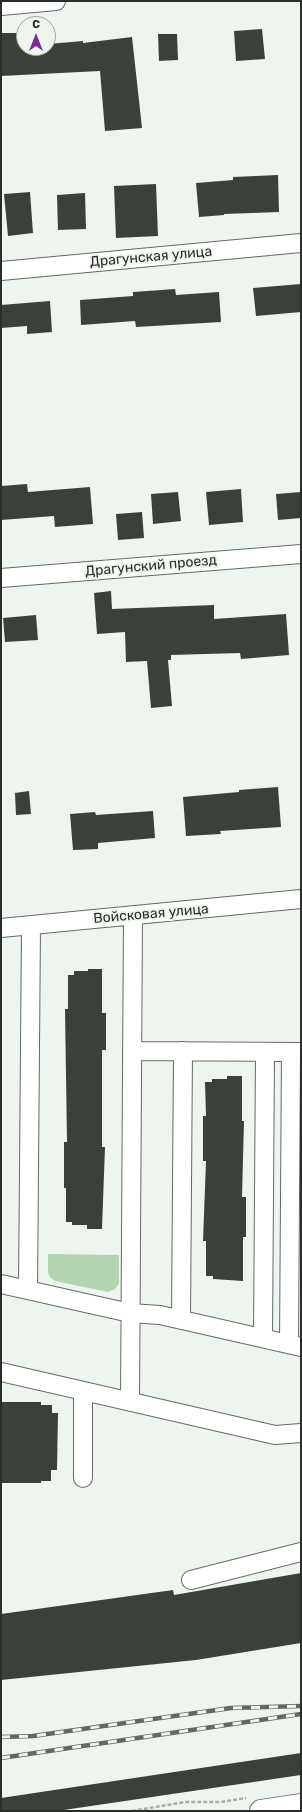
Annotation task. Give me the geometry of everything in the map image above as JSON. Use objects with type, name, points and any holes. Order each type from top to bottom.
[{"type":"main road","points":[[255,1804],[301,1805]]},
{"type":"street","points":[[1,6],[56,1]]},
{"type":"street","name":"Драгунская улица","points":[[1,271],[301,243]]},
{"type":"street","name":"Драгунский проезд","points":[[1,578],[301,554]]},
{"type":"street","name":"Войсковая улица","points":[[1,928],[301,899]]},
{"type":"street","points":[[130,1402],[133,916]]},
{"type":"street","points":[[28,1290],[31,925]]},
{"type":"street","points":[[1,1284],[130,1313],[160,1315],[295,1346],[296,1052],[132,1051]]},
{"type":"street","points":[[181,1320],[183,1051]]},
{"type":"street","points":[[263,1338],[266,1052]]},
{"type":"street","points":[[1,1372],[275,1435],[301,1433]]},
{"type":"street","points":[[83,1391],[83,1478]]},
{"type":"street","points":[[191,1580],[301,1552]]},
{"type":"path","points":[[132,1811],[185,1802],[255,1804]]},
{"type":"green space","points":[[48,1254],[119,1255],[119,1284],[115,1289],[108,1292],[55,1281],[48,1273]]},
{"type":"building","points":[[262,29],[265,59],[236,61],[234,31]]},
{"type":"building","points":[[1,33],[16,33],[16,56],[56,56],[56,43],[83,41],[83,43],[132,37],[142,128],[105,131],[100,71],[1,76]]},
{"type":"building","points":[[158,34],[177,34],[178,60],[159,61]]},
{"type":"building","points":[[278,175],[279,212],[224,214],[199,217],[196,183],[233,180],[233,177]]},
{"type":"building","points":[[156,184],[158,236],[116,238],[114,186]]},
{"type":"building","points":[[30,192],[33,233],[8,236],[4,194]]},
{"type":"building","points":[[85,193],[86,229],[58,230],[57,195]]},
{"type":"building","points":[[301,284],[301,312],[256,316],[253,288]]},
{"type":"building","points":[[175,289],[176,295],[219,292],[221,322],[136,327],[135,321],[81,325],[80,300],[133,296],[133,292]]},
{"type":"building","points":[[50,301],[52,332],[27,334],[27,326],[1,328],[1,305]]},
{"type":"building","points":[[27,484],[28,492],[90,487],[93,524],[55,527],[54,516],[1,520],[1,486]]},
{"type":"building","points":[[241,489],[243,522],[209,525],[206,492]]},
{"type":"building","points":[[178,492],[181,521],[153,524],[151,494]]},
{"type":"building","points":[[301,492],[301,518],[278,520],[276,494]]},
{"type":"building","points":[[142,512],[144,538],[118,540],[116,514]]},
{"type":"building","points":[[111,591],[112,609],[214,605],[214,619],[286,614],[289,655],[241,659],[240,653],[171,655],[171,660],[168,660],[172,706],[151,708],[147,661],[126,662],[125,632],[97,634],[94,593]]},
{"type":"building","points":[[36,615],[38,640],[5,642],[3,618]]},
{"type":"building","points":[[278,787],[281,827],[220,831],[221,834],[186,836],[183,797]]},
{"type":"building","points":[[29,791],[31,814],[16,815],[15,793]]},
{"type":"building","points":[[153,811],[155,838],[98,843],[98,849],[73,850],[70,814],[95,812],[96,815]]},
{"type":"building","points":[[88,969],[102,969],[102,1013],[106,1013],[106,1050],[102,1050],[102,1147],[105,1147],[102,1229],[87,1229],[87,1225],[72,1225],[72,1222],[66,1222],[66,1188],[64,1188],[64,1142],[67,1142],[65,1009],[68,1009],[68,975],[74,975],[74,971],[88,971]]},
{"type":"building","points":[[227,1076],[242,1076],[242,1121],[244,1121],[242,1197],[246,1197],[246,1237],[243,1237],[243,1281],[213,1279],[213,1276],[206,1276],[206,1241],[203,1241],[206,1161],[203,1161],[203,1116],[206,1116],[205,1082],[212,1082],[212,1079],[227,1079]]},
{"type":"building","points":[[2,1402],[41,1402],[41,1405],[52,1405],[52,1413],[58,1413],[57,1470],[51,1470],[51,1481],[41,1481],[41,1483],[2,1483]]},
{"type":"building","points":[[301,1573],[301,1643],[196,1660],[1,1680],[1,1614],[173,1590],[174,1595]]},
{"type":"building","points":[[301,1753],[301,1775],[57,1811],[1,1811],[1,1798]]},
{"type":"railway","points":[[1,1737],[33,1736],[231,1708],[301,1706]]},
{"type":"railway","points":[[1,1758],[301,1714]]}]
